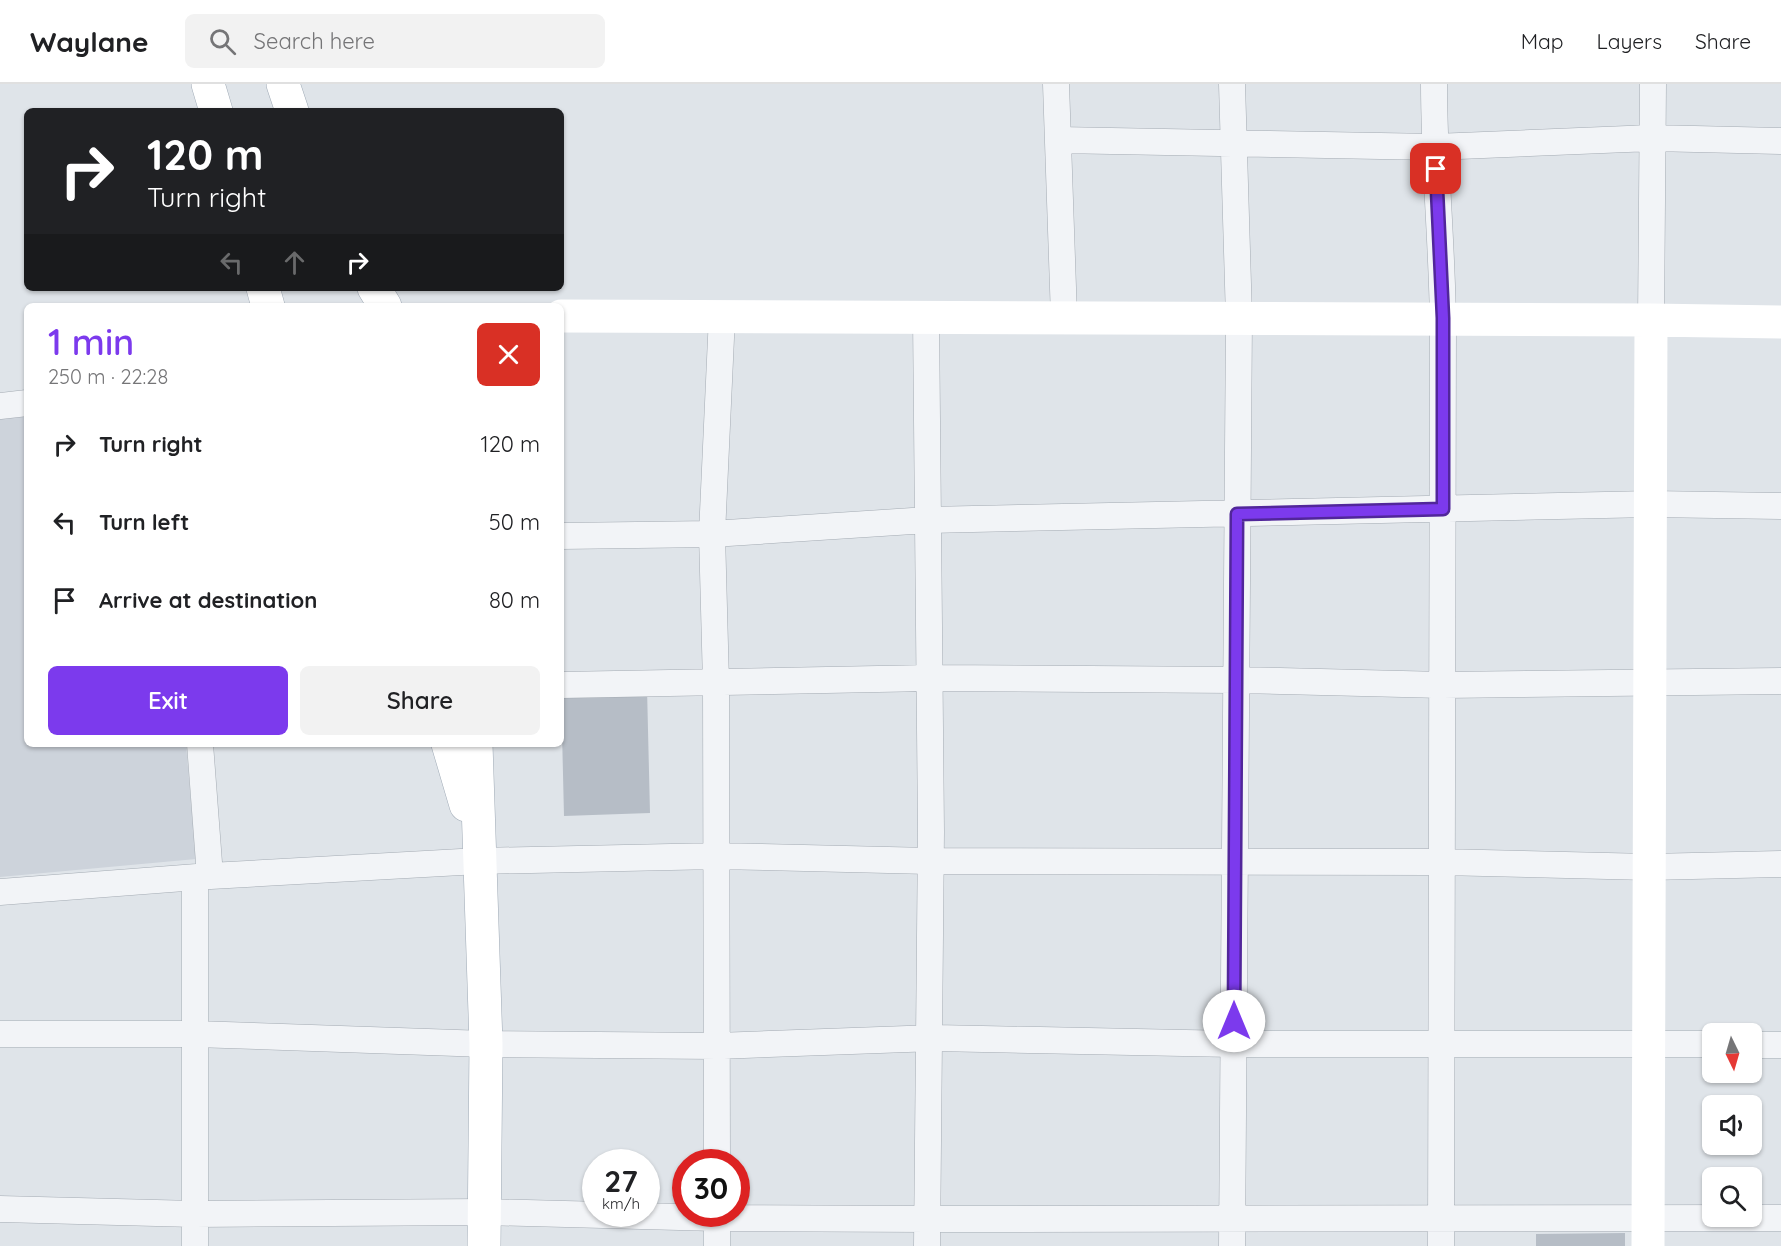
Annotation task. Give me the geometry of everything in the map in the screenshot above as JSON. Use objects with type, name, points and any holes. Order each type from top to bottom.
[{"type":"street","points":[[208,84],[215,108]]},
{"type":"street","points":[[283,84],[291,108]]},
{"type":"street","points":[[1056,84],[1064,317]]},
{"type":"street","points":[[1232,84],[1239,318],[1232,1246]]},
{"type":"street","points":[[1434,84],[1443,318],[1441,1246]]},
{"type":"street","points":[[1648,1232],[1653,84]]},
{"type":"street","points":[[1058,140],[1435,147],[1652,138],[1781,141]]},
{"type":"street","points":[[564,316],[1443,318],[1781,322]]},
{"type":"street","points":[[717,1149],[716,683],[712,534],[722,316]]},
{"type":"street","points":[[926,317],[930,861],[927,1246]]},
{"type":"street","points":[[0,406],[24,404]]},
{"type":"street","points":[[564,536],[712,534],[928,520],[1651,504],[1781,506]]},
{"type":"street","points":[[564,685],[929,678],[1443,684],[1781,681]]},
{"type":"street","points":[[195,1246],[195,1034],[202,877],[200,747]]},
{"type":"street","points":[[449,747],[478,854]]},
{"type":"street","points":[[476,747],[486,1044],[484,1246]]},
{"type":"street","points":[[0,892],[478,854],[930,861],[1441,862],[1649,867],[1781,864]]},
{"type":"street","points":[[0,1034],[195,1034],[486,1044],[717,1046],[929,1038],[1234,1044],[1702,1044]]},
{"type":"street","points":[[1762,1045],[1781,1045]]},
{"type":"street","points":[[0,1209],[195,1214],[484,1212],[672,1215]]},
{"type":"street","points":[[750,1216],[928,1219],[1441,1217],[1648,1232],[1781,1218]]},
{"type":"street","points":[[717,1227],[717,1246]]},
{"type":"shaded area","points":[[24,412],[24,747],[186,747],[196,859],[0,877],[0,415]]},
{"type":"building","points":[[647,688],[650,813],[564,816],[564,690]]},
{"type":"building","points":[[1625,1233],[1625,1246],[1536,1246],[1536,1234]]},
{"type":"route","points":[[1234,1021],[1237,514],[1443,509],[1443,318],[1436,169]]}]
